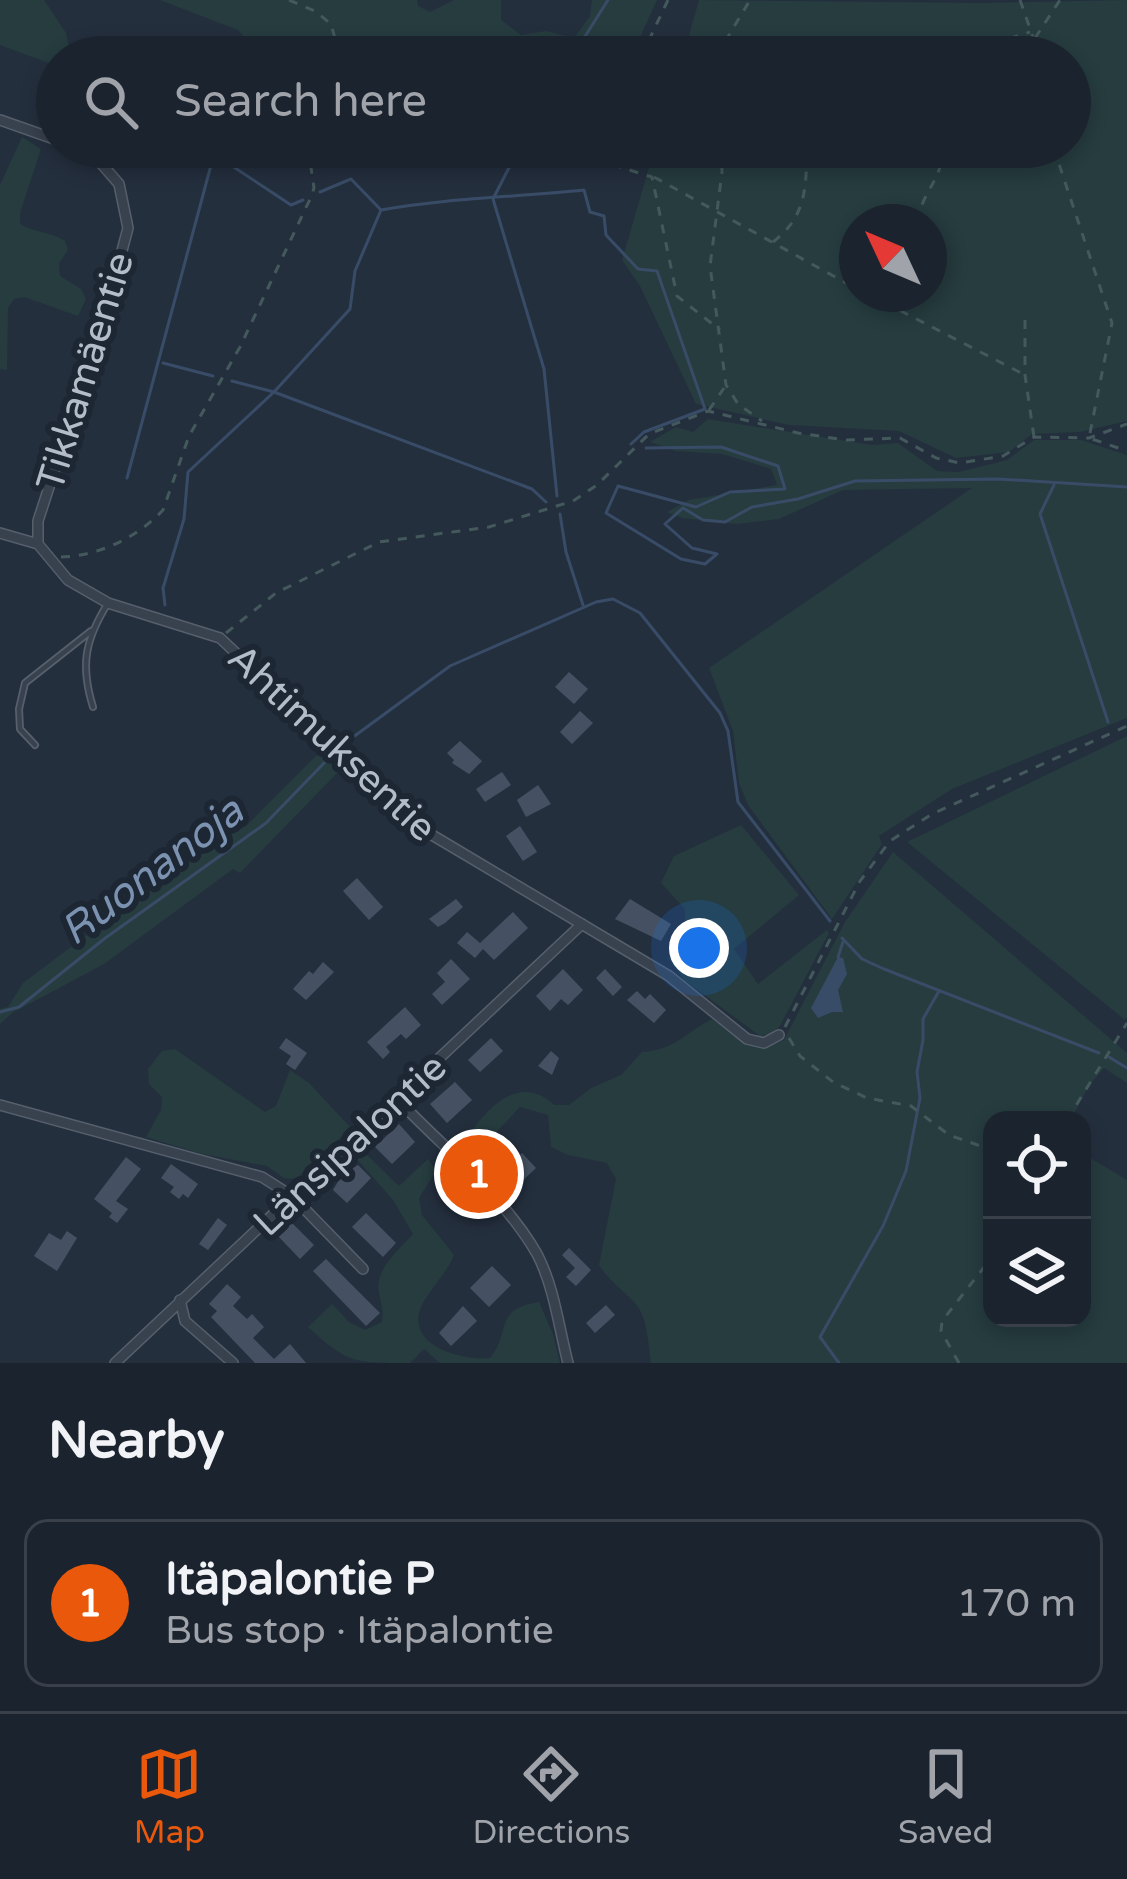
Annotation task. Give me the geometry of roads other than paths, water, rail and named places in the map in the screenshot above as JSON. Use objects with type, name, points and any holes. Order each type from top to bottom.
[{"type":"street","points":[[0,120],[36,133]]},
{"type":"street","name":"Tikkamäentie","points":[[38,544],[38,521],[128,228],[119,184],[105,168]]},
{"type":"street","points":[[0,533],[38,544]]},
{"type":"street","name":"Ahtimuksentie","points":[[38,544],[68,580],[108,603],[220,638],[422,829],[688,988],[747,1040],[764,1043],[781,1033]]},
{"type":"street","name":"Länsipalontie","points":[[115,1363],[582,924]]},
{"type":"street","points":[[398,1100],[530,1243],[541,1264],[568,1363]]},
{"type":"street","points":[[0,1105],[146,1148],[247,1171],[292,1196],[363,1269]]},
{"type":"street","points":[[180,1300],[185,1321],[232,1363]]},
{"type":"lane","points":[[93,707],[83,663],[91,631],[108,603]]},
{"type":"lane","points":[[35,745],[20,729],[25,683],[91,631]]},
{"type":"water","points":[[838,957],[843,958],[847,974],[838,990],[843,1012],[818,1018],[811,1008]]},
{"type":"waterway","points":[[585,36],[608,0]]},
{"type":"waterway","points":[[127,478],[210,168]]},
{"type":"waterway","points":[[235,168],[291,205],[303,200]]},
{"type":"waterway","points":[[509,168],[493,199],[544,369],[557,496]]},
{"type":"waterway","points":[[320,192],[351,179],[381,210],[584,190],[590,212],[604,216],[606,235],[638,269],[657,271],[705,409],[644,432],[631,444]]},
{"type":"waterway","points":[[165,605],[163,588],[184,519],[188,472],[274,392],[350,309],[355,271],[381,210]]},
{"type":"waterway","points":[[163,363],[213,376]]},
{"type":"waterway","points":[[232,381],[274,392],[532,489],[546,502]]},
{"type":"waterway","points":[[646,448],[721,447],[778,466],[785,489],[730,492],[696,507],[618,486],[606,513],[681,559],[705,564],[717,554],[692,548],[665,524],[683,508],[703,520],[725,522],[752,507],[855,481],[998,479],[1127,487]]},
{"type":"waterway","points":[[1054,485],[1040,514],[1108,722]]},
{"type":"waterway","points":[[560,514],[583,605]]},
{"type":"waterway","name":"Ruonanoja","points":[[345,743],[450,666],[596,602],[613,599],[640,613],[720,713],[728,731],[738,802],[830,921]]},
{"type":"waterway","name":"Ruonanoja","points":[[0,1012],[19,1007],[104,939],[266,823],[327,760]]},
{"type":"waterway","name":"Ruonanoja","points":[[842,938],[862,959],[884,969],[1099,1053]]},
{"type":"waterway","points":[[838,957],[843,942]]},
{"type":"waterway","points":[[839,1363],[820,1337],[883,1226],[906,1171],[920,1098],[917,1072],[923,1019],[939,991]]},
{"type":"waterway","name":"Ruonanoja","points":[[1109,1057],[1127,1068]]},
{"type":"place","name":"Itäpalontie P","points":[[479,1174]]}]
